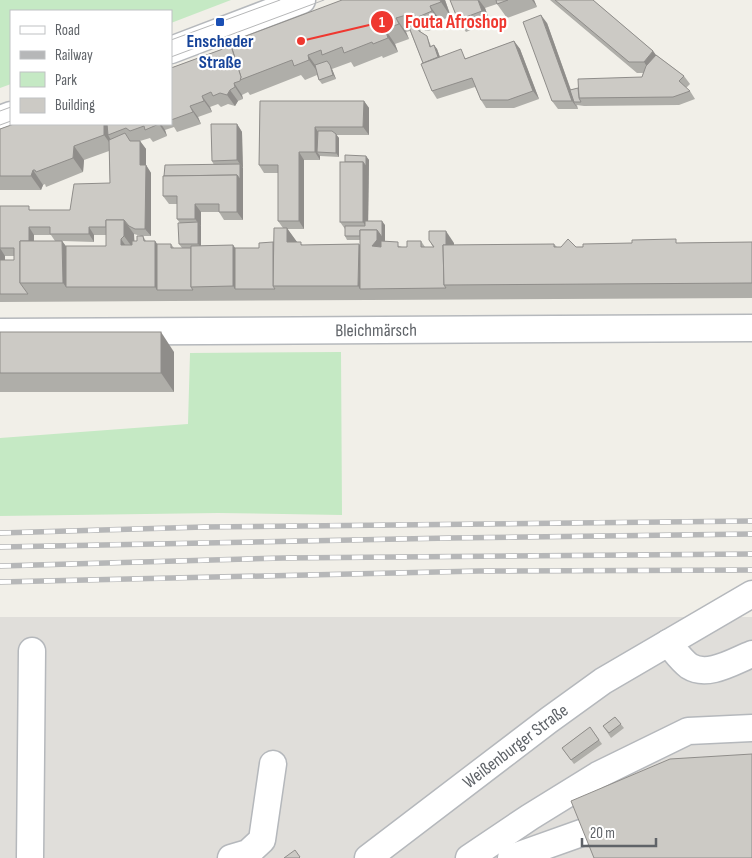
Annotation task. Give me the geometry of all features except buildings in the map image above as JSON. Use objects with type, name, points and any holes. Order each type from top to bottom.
[{"type":"street","points":[[172,50],[302,0]]},
{"type":"street","name":"Bleichmärsch","points":[[0,332],[752,328]]},
{"type":"street","name":"Weißenburger Straße","points":[[368,858],[603,681],[752,594]]},
{"type":"street","points":[[668,643],[695,669],[710,671],[752,654]]},
{"type":"street","points":[[30,858],[32,651]]},
{"type":"street","points":[[469,858],[530,817],[598,776],[688,731],[752,728]]},
{"type":"street","points":[[231,858],[248,853],[262,840],[273,764]]},
{"type":"street","points":[[511,858],[587,831]]},
{"type":"shaded area","points":[[0,617],[752,617],[752,858],[0,858]]},
{"type":"green space","points":[[0,0],[231,0],[172,23],[172,10],[10,10],[10,84],[0,88]]},
{"type":"green space","points":[[341,352],[342,515],[218,513],[0,516],[0,438],[188,424],[190,353]]},
{"type":"tram line","points":[[172,40],[280,0]]},
{"type":"tram line","points":[[172,57],[324,0]]},
{"type":"tram line","points":[[0,111],[10,107]]},
{"type":"tram line","points":[[0,125],[10,121]]},
{"type":"railway","points":[[0,533],[204,527],[752,521]]},
{"type":"railway","points":[[0,547],[752,534]]},
{"type":"railway","points":[[0,566],[283,558],[752,554]]},
{"type":"railway","points":[[0,582],[479,571],[752,570]]},
{"type":"place","name":"Enscheder Straße","points":[[220,22]]},
{"type":"place","name":"Fouta Afroshop","points":[[301,41]]}]
